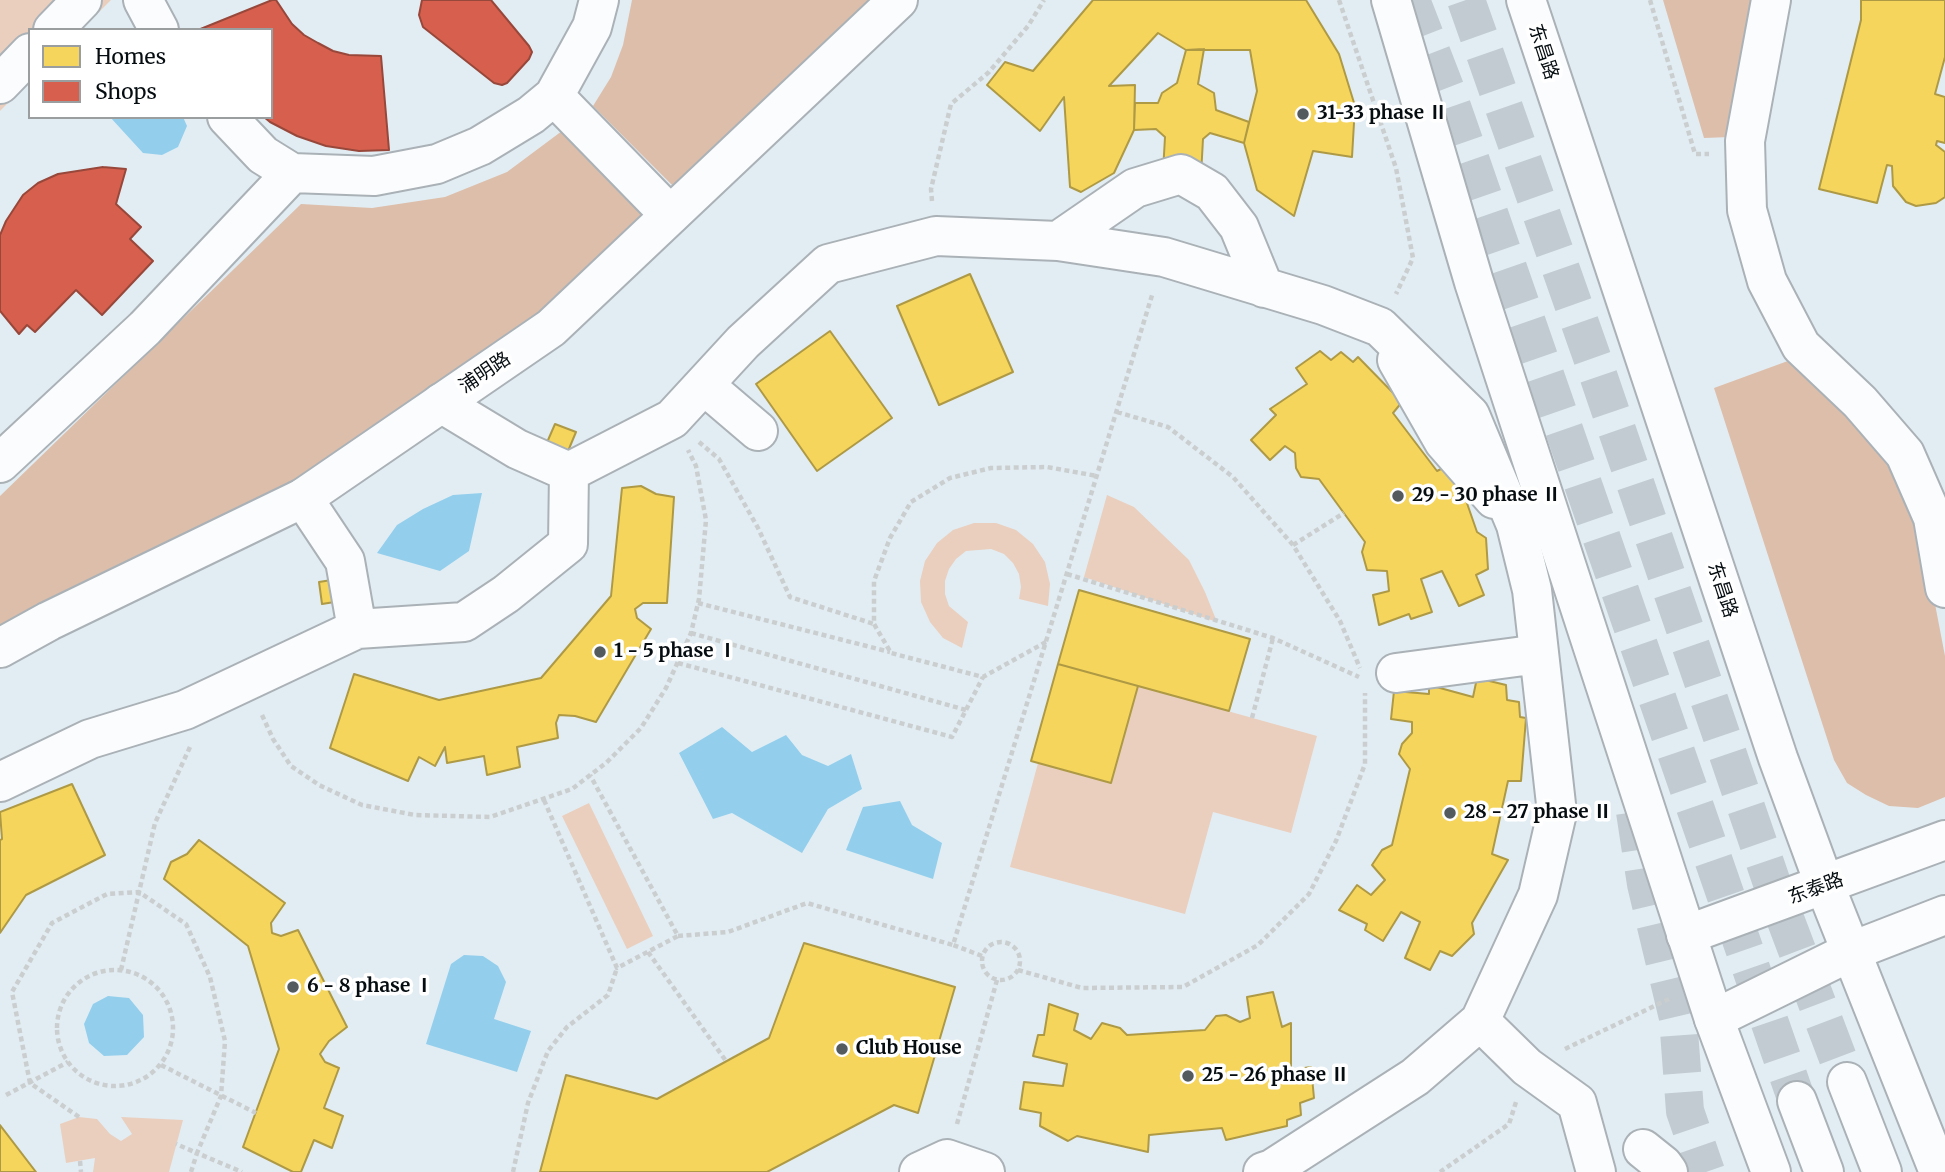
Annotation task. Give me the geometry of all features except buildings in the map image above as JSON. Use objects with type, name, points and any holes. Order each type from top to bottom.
[{"type":"main road","points":[[55,28],[82,0]]},
{"type":"main road","points":[[143,0],[158,28]]},
{"type":"main road","points":[[230,119],[263,155],[292,173],[374,176],[437,164],[480,146],[531,115],[554,96],[592,27],[599,0]]},
{"type":"main road","name":"浦明路","points":[[0,648],[49,621],[303,498],[551,328],[898,0]]},
{"type":"main road","points":[[1391,0],[1474,282],[1686,935],[1714,1019],[1772,1172]]},
{"type":"main road","name":"东昌路","points":[[1526,0],[1773,745],[1825,886],[1939,1172]]},
{"type":"main road","points":[[1771,0],[1745,141],[1747,210],[1767,281],[1801,346],[1860,402],[1905,454],[1933,518],[1945,588]]},
{"type":"main road","points":[[0,84],[28,55]]},
{"type":"main road","points":[[554,96],[670,215]]},
{"type":"main road","points":[[0,463],[145,328],[292,173]]},
{"type":"main road","points":[[1058,241],[1135,188],[1181,174],[1212,192],[1240,227],[1264,288]]},
{"type":"main road","points":[[569,472],[672,419],[743,342],[828,264],[936,236],[1058,241],[1164,257],[1324,305],[1380,327],[1470,415],[1516,525],[1532,590],[1557,813],[1538,895],[1480,1021],[1415,1077],[1272,1169],[1262,1172]]},
{"type":"main road","points":[[704,385],[758,431]]},
{"type":"main road","points":[[441,403],[517,449],[569,472]]},
{"type":"main road","points":[[0,782],[90,740],[185,710],[357,629],[464,622],[506,594],[568,544],[569,472]]},
{"type":"main road","points":[[303,498],[345,561],[357,629]]},
{"type":"main road","points":[[1380,676],[1539,653]]},
{"type":"main road","name":"东泰路","points":[[1686,935],[1945,840]]},
{"type":"main road","points":[[1714,1019],[1852,951],[1945,915]]},
{"type":"main road","points":[[1480,1021],[1527,1067],[1577,1103],[1596,1172]]},
{"type":"main road","points":[[1847,1082],[1881,1172]]},
{"type":"main road","points":[[1797,1101],[1825,1172]]},
{"type":"main road","points":[[933,1166],[985,1172]]},
{"type":"path","points":[[936,236],[931,189],[951,104],[989,72],[1028,26],[1044,0]]},
{"type":"path","points":[[1339,0],[1396,168],[1413,258],[1380,327]]},
{"type":"path","points":[[1650,0],[1695,154],[1745,154]]},
{"type":"path","points":[[953,945],[1164,257]]},
{"type":"path","points":[[1018,971],[1082,988],[1183,987],[1258,945],[1309,894],[1336,841],[1365,764],[1380,676],[1340,621],[1293,545],[1233,477],[1168,427],[1117,412]]},
{"type":"path","points":[[256,676],[264,722],[291,766],[319,785],[362,805],[415,815],[490,817],[572,789],[606,763],[641,728],[666,688],[691,633],[698,603],[706,520],[696,466],[672,419]]},
{"type":"path","points":[[672,419],[719,459],[758,528],[790,597],[874,624]]},
{"type":"path","points":[[891,653],[874,624],[874,581],[890,538],[911,502],[950,478],[990,468],[1047,467],[1097,476]]},
{"type":"path","points":[[1293,545],[1344,513]]},
{"type":"path","points":[[1067,574],[1273,638],[1380,676]]},
{"type":"path","points":[[698,603],[983,677]]},
{"type":"path","points":[[691,633],[966,710]]},
{"type":"path","points":[[1252,718],[1273,638]]},
{"type":"path","points":[[678,663],[952,737],[983,677],[1046,642]]},
{"type":"path","points":[[121,970],[155,823],[197,731],[185,710]]},
{"type":"path","points":[[590,775],[678,936]]},
{"type":"path","points":[[513,1172],[528,1103],[548,1051],[567,1027],[608,995],[617,968],[544,800]]},
{"type":"path","points":[[79,1116],[30,1083],[12,992],[52,923],[107,894],[139,892],[186,924],[210,977],[225,1041],[221,1096],[191,1172]]},
{"type":"path","points":[[617,968],[678,936],[728,932],[807,903],[953,945],[982,956]]},
{"type":"path","points":[[995,943],[1008,944],[1014,947],[1020,959],[1018,971],[1009,979],[997,980],[986,974],[982,956],[985,950],[995,943]]},
{"type":"path","points":[[648,952],[726,1061]]},
{"type":"path","points":[[121,970],[139,974],[154,984],[169,1006],[174,1032],[169,1050],[160,1065],[139,1081],[113,1086],[96,1083],[80,1075],[68,1062],[60,1045],[57,1026],[61,1007],[70,990],[85,978],[102,971],[121,970]]},
{"type":"path","points":[[1440,1172],[1509,1124],[1527,1067],[1684,991],[1700,977]]},
{"type":"path","points":[[933,1166],[997,980]]},
{"type":"path","points":[[6,1095],[68,1062]]},
{"type":"path","points":[[160,1065],[256,1113]]},
{"type":"path","points":[[176,1143],[242,1172]]},
{"type":"path","points":[[80,1161],[81,1172]]},
{"type":"shaded area","points":[[0,0],[111,0],[83,28],[28,28],[28,83],[0,111]]},
{"type":"shaded area","points":[[632,0],[875,0],[676,189],[593,106],[611,77],[623,45]]},
{"type":"shaded area","points":[[1663,0],[1756,0],[1730,137],[1704,138]]},
{"type":"shaded area","points":[[562,131],[646,217],[542,314],[293,482],[0,629],[0,496],[301,204],[372,208],[445,197],[507,172]]},
{"type":"shaded area","points":[[1796,358],[1894,463],[1920,526],[1945,656],[1945,797],[1918,808],[1889,806],[1866,795],[1847,783],[1834,760],[1714,388]]},
{"type":"shaded area","points":[[1107,495],[1134,507],[1189,560],[1217,622],[1084,577]]},
{"type":"shaded area","points":[[974,523],[996,523],[1016,530],[1033,544],[1045,562],[1050,584],[1048,606],[1019,599],[1019,574],[1004,554],[991,549],[966,551],[949,569],[945,581],[949,606],[968,622],[962,648],[943,638],[930,622],[921,602],[920,581],[925,561],[937,543],[953,530]]},
{"type":"shaded area","points":[[1138,686],[1317,736],[1291,833],[1213,812],[1185,914],[1010,867],[1038,763],[1111,783]]},
{"type":"shaded area","points":[[589,803],[653,936],[627,949],[562,816]]},
{"type":"shaded area","points":[[79,1117],[97,1119],[110,1134],[121,1141],[132,1134],[121,1117],[183,1120],[169,1172],[93,1172],[95,1158],[66,1163],[60,1124]]},
{"type":"water","points":[[112,119],[184,119],[187,126],[178,147],[162,155],[143,153]]},
{"type":"water","points":[[482,493],[469,551],[440,571],[377,553],[397,525],[423,509],[453,495]]},
{"type":"water","points":[[722,727],[752,752],[786,735],[802,755],[828,766],[851,754],[862,789],[828,809],[802,853],[732,813],[713,819],[679,753]]},
{"type":"water","points":[[900,801],[912,825],[942,843],[933,879],[846,850],[863,807]]},
{"type":"water","points":[[464,955],[483,956],[498,966],[506,982],[494,1019],[531,1031],[517,1072],[426,1044],[451,964]]},
{"type":"water","points":[[108,996],[129,998],[143,1015],[144,1037],[127,1055],[104,1056],[89,1043],[84,1024],[93,1004]]},
{"type":"tunnel","points":[[1411,0],[1449,98],[1797,1101]]},
{"type":"tunnel","points":[[1466,0],[1594,363],[1775,892],[1847,1082]]},
{"type":"tunnel","points":[[1635,812],[1646,884],[1678,1018],[1685,1111],[1706,1172]]},
{"type":"place","name":"31-33 phase Ⅱ","points":[[1303,114]]},
{"type":"place","name":"29 - 30 phase Ⅱ","points":[[1398,496]]},
{"type":"place","name":"1 - 5 phase Ⅰ","points":[[600,652]]},
{"type":"place","name":"28 - 27 phase Ⅱ","points":[[1450,813]]},
{"type":"place","name":"6 - 8 phase Ⅰ","points":[[293,987]]},
{"type":"place","name":"Club House","points":[[842,1049]]},
{"type":"place","name":"25 - 26 phase Ⅱ","points":[[1188,1076]]}]
